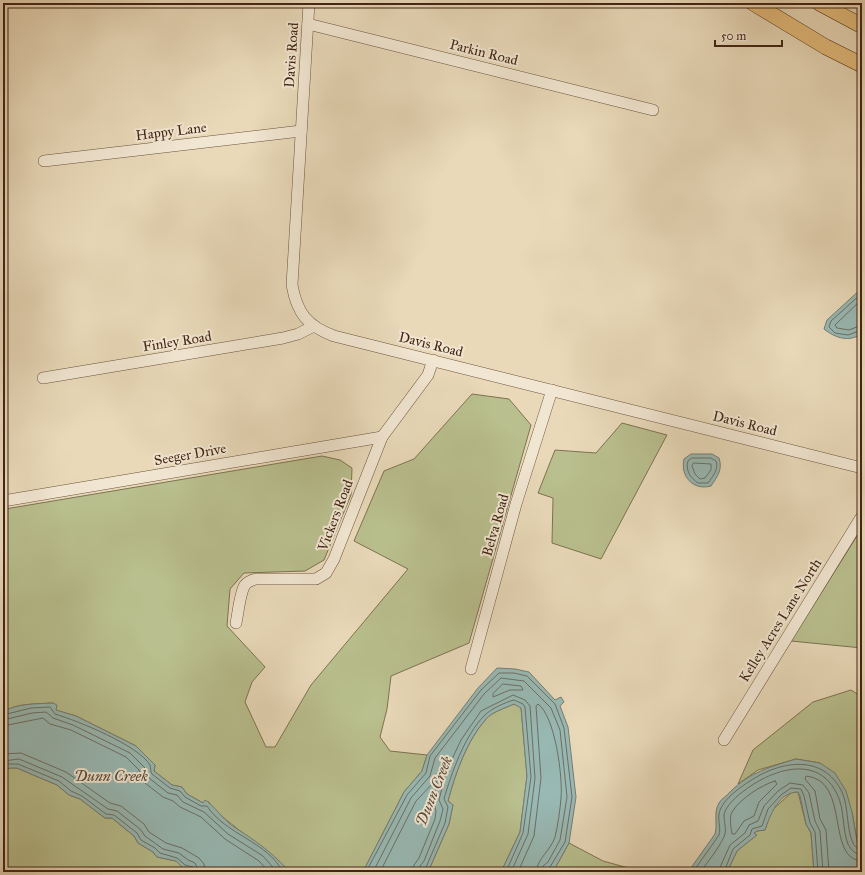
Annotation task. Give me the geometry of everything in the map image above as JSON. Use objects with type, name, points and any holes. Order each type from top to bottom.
[{"type":"highway","points":[[753,3],[826,47],[862,64]]},
{"type":"highway","points":[[819,3],[862,26]]},
{"type":"street","name":"Davis Road","points":[[309,3],[292,285],[297,306],[314,326],[334,336],[862,468]]},
{"type":"street","name":"Parkin Road","points":[[308,24],[653,110]]},
{"type":"street","name":"Happy Lane","points":[[44,161],[301,131]]},
{"type":"street","name":"Finley Road","points":[[43,378],[283,338],[298,334],[314,326]]},
{"type":"street","name":"Vickers Road","points":[[236,623],[243,591],[245,585],[249,582],[256,579],[316,580],[326,573],[334,559],[382,437],[428,375],[433,360]]},
{"type":"street","name":"Belva Road","points":[[471,668],[516,504],[552,390]]},
{"type":"street","name":"Seeger Drive","points":[[3,501],[382,437]]},
{"type":"street","name":"Kelley Acres Lane North","points":[[724,740],[862,516]]},
{"type":"green space","points":[[472,394],[509,399],[531,425],[469,643],[391,676],[387,709],[380,737],[390,751],[427,755],[422,771],[404,792],[366,866],[360,872],[287,872],[287,869],[213,809],[209,802],[203,803],[187,794],[182,787],[172,785],[154,771],[155,765],[136,746],[76,716],[55,710],[53,703],[21,705],[3,712],[3,511],[5,509],[322,456],[340,460],[352,468],[351,495],[324,560],[305,571],[244,573],[230,589],[227,626],[265,667],[252,682],[245,702],[266,747],[275,747],[311,685],[408,569],[354,541],[384,471],[414,459]]},
{"type":"green space","points":[[622,423],[667,435],[601,559],[552,543],[553,498],[538,493],[555,450],[596,453]]},
{"type":"green space","points":[[862,528],[862,648],[791,641]]},
{"type":"green space","points":[[851,690],[862,697],[862,848],[857,841],[852,812],[820,763],[796,759],[758,770],[738,784],[753,750],[813,702]]},
{"type":"green space","points":[[514,704],[521,707],[527,776],[520,832],[501,872],[428,872],[449,824],[453,805],[448,801],[454,780],[467,747],[479,727],[486,719],[499,710]]},
{"type":"green space","points":[[9,768],[17,768],[57,785],[69,795],[80,799],[105,818],[112,818],[134,836],[138,843],[153,852],[157,857],[176,861],[183,868],[193,872],[3,872],[3,774]]},
{"type":"green space","points":[[792,792],[798,792],[806,824],[811,833],[814,872],[727,872],[737,851],[756,835],[754,833],[765,830],[771,811]]},
{"type":"green space","points":[[569,843],[603,861],[643,872],[544,872],[554,870]]},
{"type":"water","points":[[862,288],[862,333],[848,339],[833,335],[824,329],[827,320]]},
{"type":"water","points":[[691,454],[712,454],[719,458],[720,470],[711,486],[699,486],[689,481],[683,465],[684,459]]},
{"type":"water","name":"Dunn Creek","points":[[497,668],[515,669],[529,672],[555,700],[561,697],[564,702],[560,706],[568,727],[576,797],[569,843],[554,870],[544,872],[501,872],[520,832],[527,776],[521,708],[514,704],[499,710],[486,719],[479,727],[467,747],[454,780],[448,801],[453,805],[449,824],[428,872],[360,872],[366,866],[404,792],[422,771],[427,755],[478,688]]},
{"type":"water","name":"Dunn Creek","points":[[53,703],[57,705],[56,710],[76,716],[136,746],[155,765],[154,771],[172,785],[182,787],[187,794],[203,803],[205,800],[208,802],[230,824],[256,841],[274,856],[287,869],[287,872],[193,872],[183,868],[176,861],[157,857],[153,852],[138,843],[134,836],[112,818],[105,818],[80,799],[69,795],[57,785],[17,768],[9,768],[3,775],[3,712],[21,705]]},
{"type":"water","points":[[796,759],[820,763],[835,773],[846,791],[852,812],[857,841],[862,848],[862,872],[814,872],[811,833],[806,824],[798,792],[791,793],[776,805],[765,830],[754,833],[757,835],[737,851],[727,872],[688,872],[715,834],[716,811],[721,800],[738,785],[753,775]]}]
